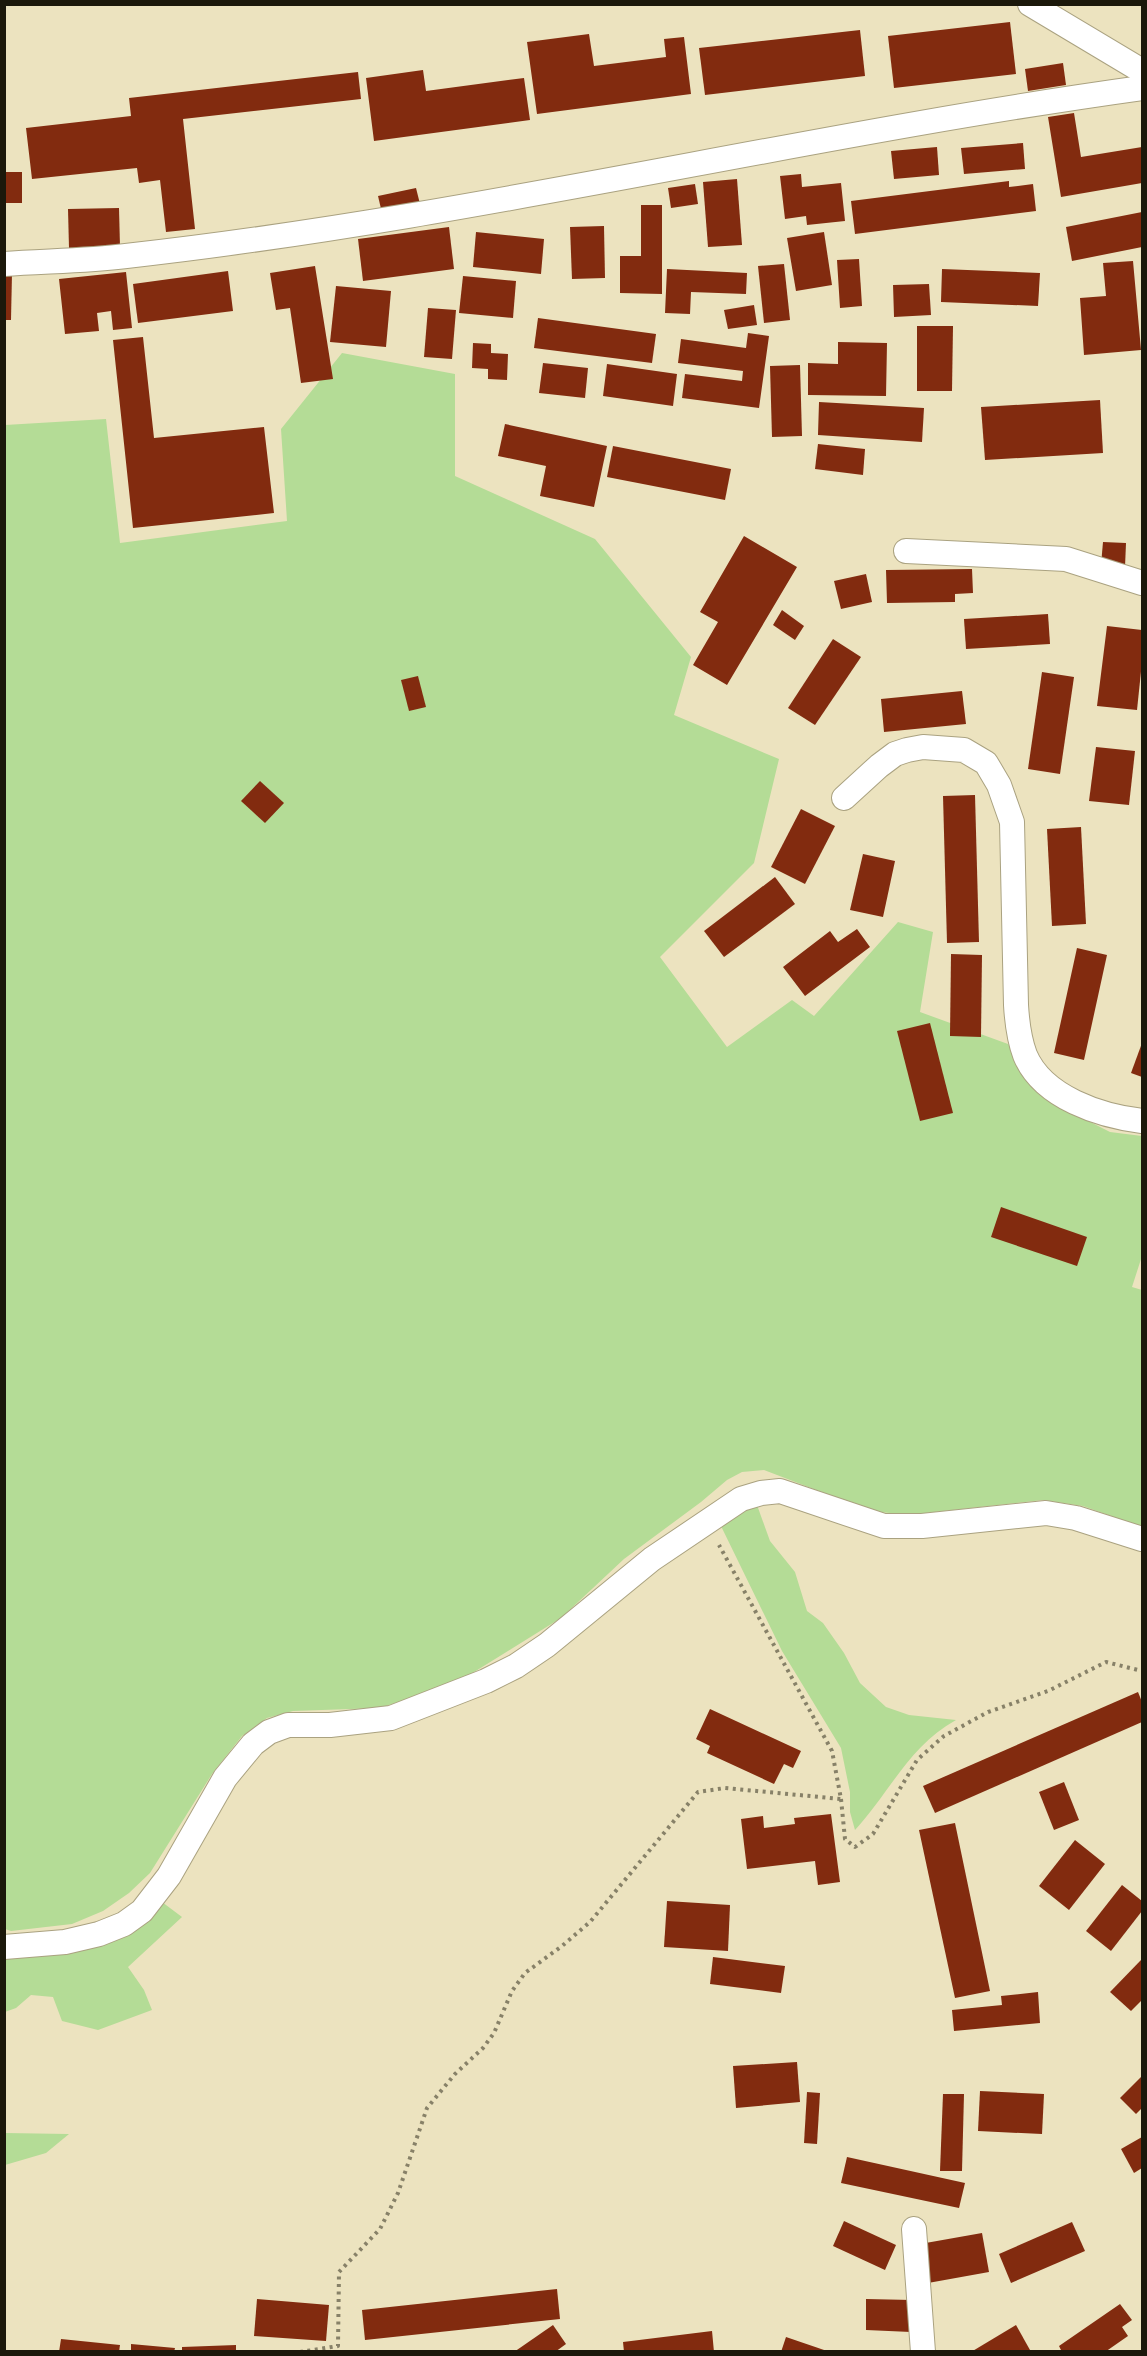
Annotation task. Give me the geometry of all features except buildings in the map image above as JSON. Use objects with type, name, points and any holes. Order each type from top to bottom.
[{"type":"street","points":[[1030,4],[1143,71]]},
{"type":"street","points":[[4,264],[123,257],[332,230],[1021,105],[1143,88]]},
{"type":"street","points":[[906,551],[1066,560],[1143,584]]},
{"type":"street","points":[[844,798],[879,766],[895,754],[907,750],[923,747],[964,750],[986,763],[999,784],[1012,822],[1016,1005],[1018,1029],[1026,1057],[1044,1082],[1080,1105],[1110,1116],[1143,1121]]},
{"type":"street","points":[[4,1947],[65,1942],[99,1934],[124,1924],[142,1911],[169,1876],[225,1778],[253,1744],[269,1732],[288,1725],[350,1724],[391,1718],[486,1681],[516,1666],[547,1645],[644,1566],[741,1499],[761,1492],[780,1491],[884,1526],[922,1526],[1046,1512],[1076,1518],[1143,1539]]},
{"type":"street","points":[[914,2229],[923,2352]]},
{"type":"path","points":[[706,1521],[832,1751],[841,1799],[845,1839],[855,1847],[873,1834],[917,1760],[944,1736],[988,1712],[1048,1690],[1106,1662],[1143,1671]]},
{"type":"path","points":[[300,2352],[338,2346],[339,2272],[380,2229],[402,2183],[428,2108],[455,2074],[483,2048],[494,2033],[512,1991],[525,1973],[590,1922],[698,1792],[725,1788],[841,1799]]},
{"type":"green space","points":[[342,353],[455,374],[455,476],[595,539],[691,657],[674,715],[779,759],[754,863],[660,957],[727,1047],[792,1000],[814,1016],[898,922],[933,932],[920,1012],[1008,1044],[1045,1099],[1110,1132],[1142,1136],[1142,1256],[1132,1287],[1142,1290],[1142,1527],[1083,1506],[1043,1500],[908,1515],[871,1511],[764,1470],[742,1472],[727,1480],[624,1559],[561,1618],[458,1682],[380,1708],[293,1711],[267,1718],[242,1736],[212,1774],[150,1873],[129,1893],[103,1911],[72,1924],[11,1931],[5,1929],[5,425],[106,419],[120,543],[287,521],[281,429]]},
{"type":"green space","points":[[757,1505],[770,1541],[795,1572],[807,1611],[823,1623],[844,1653],[860,1683],[886,1707],[909,1715],[956,1720],[925,1743],[913,1756],[855,1830],[850,1812],[850,1792],[841,1748],[782,1651],[720,1524]]},
{"type":"green space","points":[[158,1899],[182,1917],[128,1967],[144,1990],[152,2010],[98,2030],[62,2021],[53,1997],[31,1995],[16,2008],[5,2012],[4,1951],[28,1950]]},
{"type":"green space","points":[[5,2133],[69,2134],[46,2153],[5,2165]]}]
